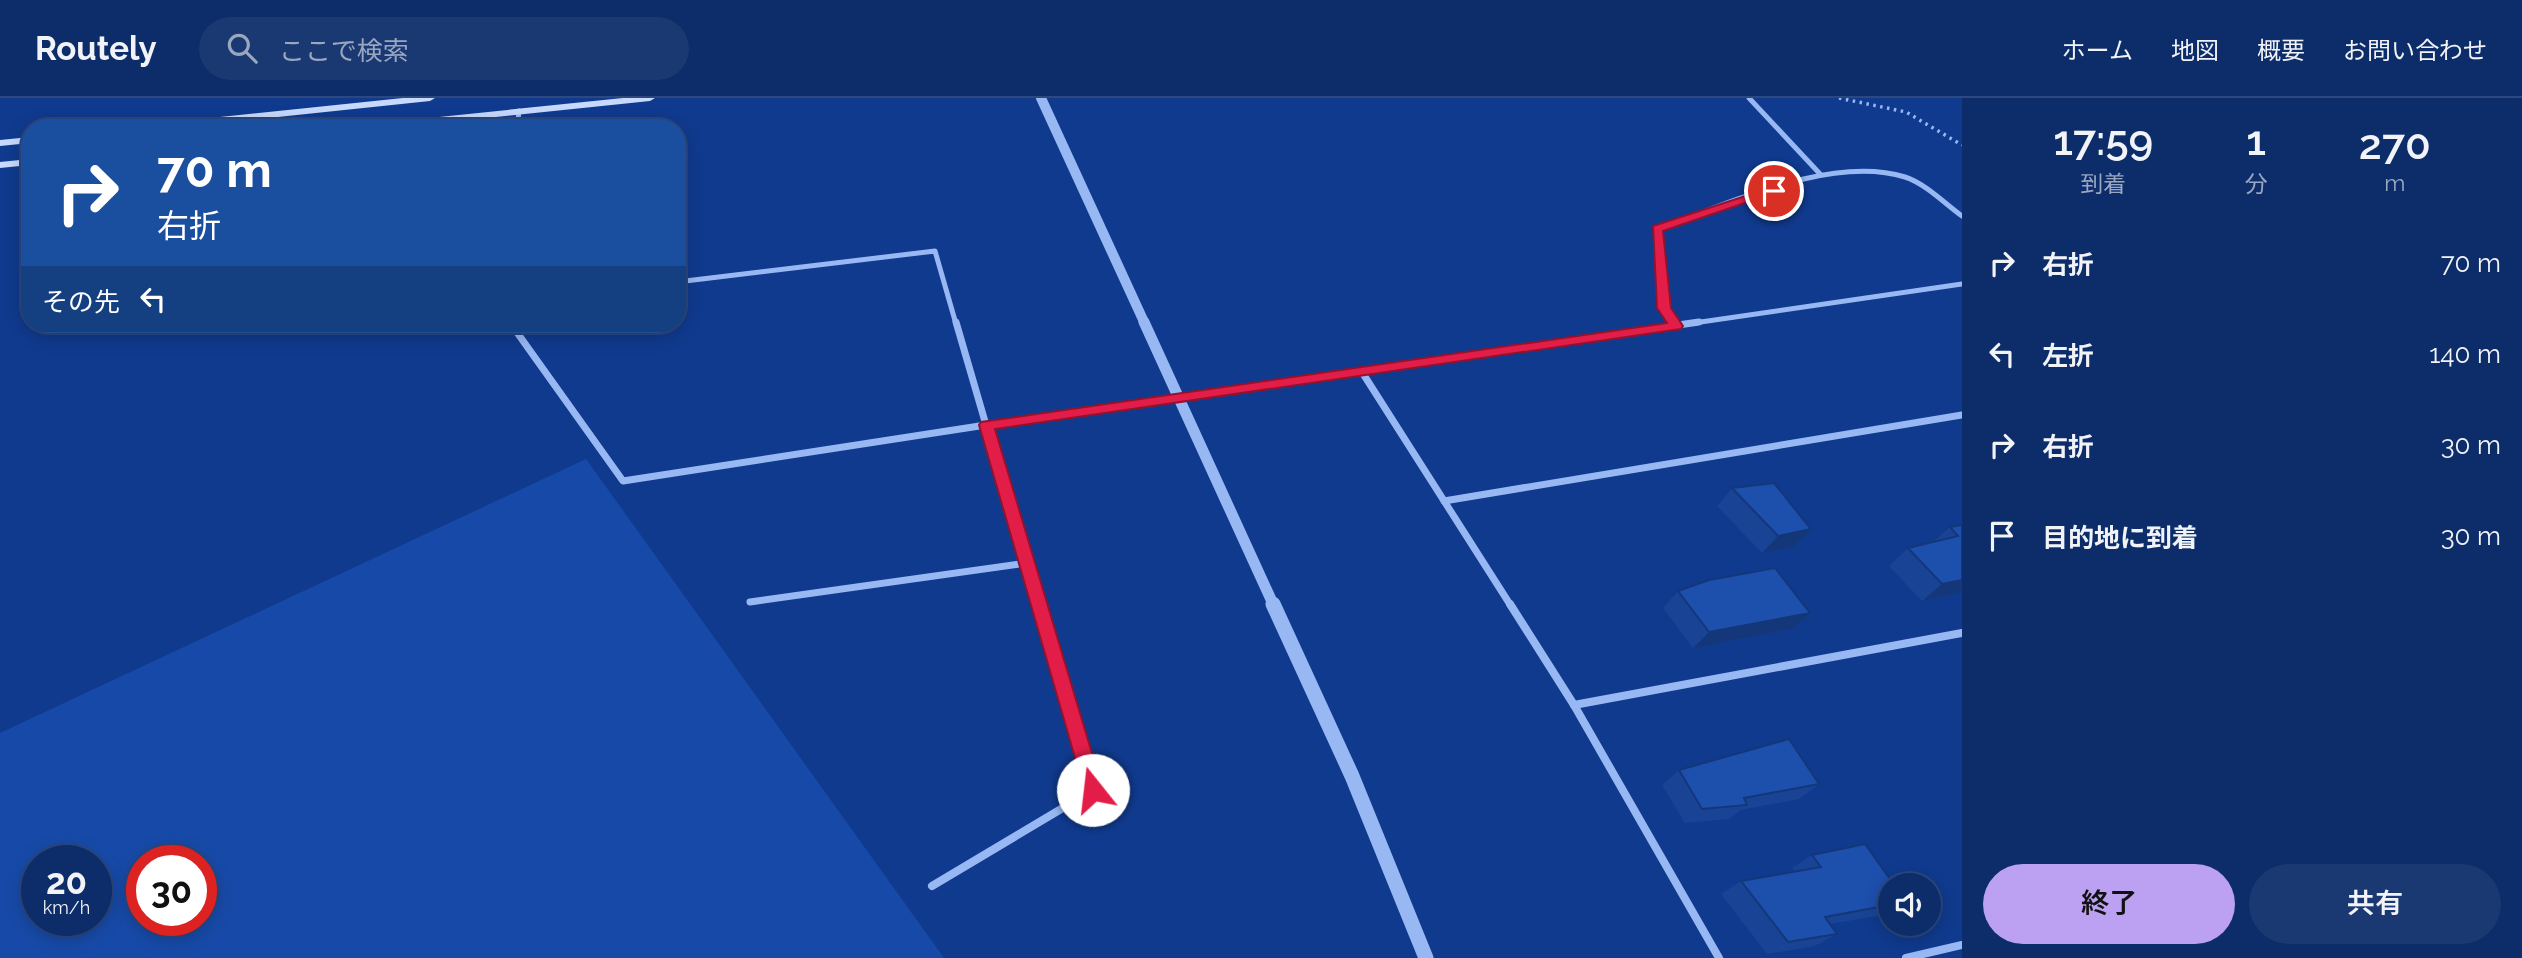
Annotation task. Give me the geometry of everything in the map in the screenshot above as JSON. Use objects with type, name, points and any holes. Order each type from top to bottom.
[{"type":"main road","points":[[229,119],[430,98]]},
{"type":"main road","points":[[445,119],[650,98]]},
{"type":"main road","points":[[0,143],[21,141]]},
{"type":"main road","points":[[0,165],[21,163]]},
{"type":"street","points":[[1041,98],[1352,776],[1426,958]]},
{"type":"street","points":[[1749,98],[1821,175]]},
{"type":"street","points":[[518,119],[519,111]]},
{"type":"street","points":[[1676,326],[1664,308],[1657,229],[1821,175],[1886,172],[1908,178],[1962,216]]},
{"type":"street","points":[[686,281],[935,251],[1093,790],[932,886]]},
{"type":"street","points":[[517,333],[623,481],[986,425],[1962,284]]},
{"type":"street","points":[[1362,372],[1574,705],[1719,958]]},
{"type":"street","points":[[1444,501],[1962,415]]},
{"type":"street","points":[[750,602],[1027,563]]},
{"type":"street","points":[[1574,705],[1962,633]]},
{"type":"street","points":[[1906,958],[1962,945]]},
{"type":"path","points":[[1839,98],[1906,112],[1962,145]]},
{"type":"shaded area","points":[[586,459],[944,958],[0,958],[0,733]]},
{"type":"building","points":[[1774,483],[1811,529],[1778,536],[1732,488]]},
{"type":"building","points":[[1962,525],[1962,580],[1942,584],[1908,548],[1958,536],[1950,527]]},
{"type":"building","points":[[1775,568],[1810,613],[1709,632],[1678,591],[1709,580]]},
{"type":"building","points":[[1789,739],[1819,784],[1744,798],[1747,805],[1702,809],[1679,770]]},
{"type":"building","points":[[1865,844],[1886,873],[1878,873],[1878,907],[1825,917],[1837,934],[1788,942],[1741,881],[1821,867],[1812,855]]},
{"type":"route","points":[[1093,790],[986,425],[1676,326],[1664,308],[1657,229],[1774,191]]}]
